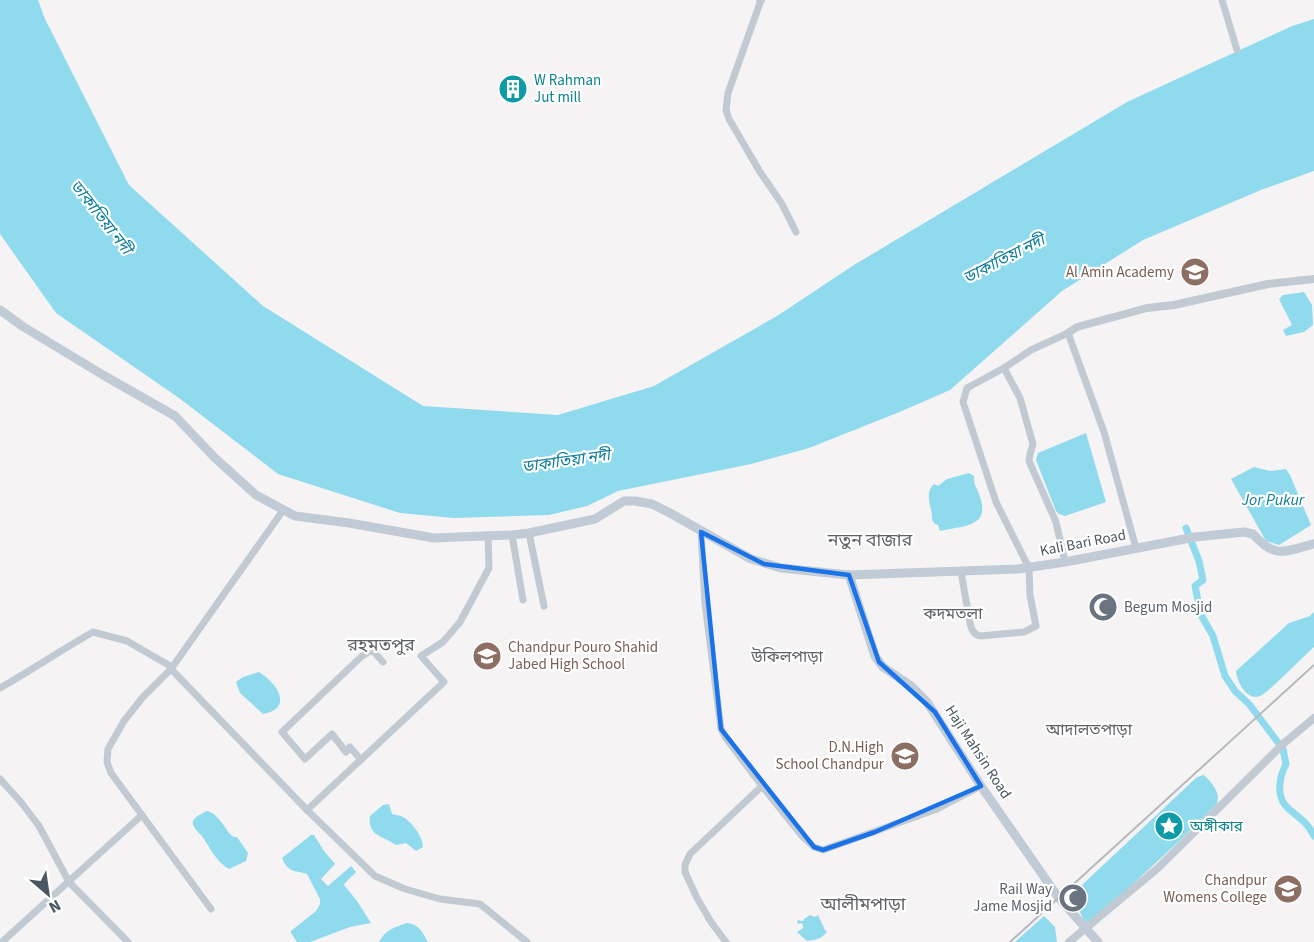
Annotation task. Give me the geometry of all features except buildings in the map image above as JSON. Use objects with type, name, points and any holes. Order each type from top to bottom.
[{"type":"main road","name":"Kali Bari Road","points":[[0,310],[22,326],[175,416],[215,458],[256,495],[295,516],[434,538],[512,535],[595,519],[624,501],[644,501],[764,564],[849,575],[1029,568],[1195,537],[1244,532],[1253,534],[1265,547],[1280,552],[1314,544]]},
{"type":"main road","name":"Haji Mahsin Road","points":[[849,575],[875,656],[879,662],[918,692],[927,702],[981,786],[1058,897],[1098,942]]},
{"type":"street","points":[[761,0],[728,93],[726,111],[755,164],[782,204],[796,232]]},
{"type":"street","points":[[1221,0],[1237,50]]},
{"type":"street","points":[[962,572],[972,630],[976,635],[1024,632],[1036,626],[1030,595],[1029,568],[996,502],[963,402],[968,388],[1031,350],[1077,327],[1147,308],[1174,305],[1268,284],[1314,279]]},
{"type":"street","points":[[1068,333],[1104,432],[1137,548]]},
{"type":"street","points":[[1004,368],[1020,398],[1033,444],[1029,461],[1056,522],[1065,562]]},
{"type":"street","points":[[212,909],[111,772],[107,754],[124,721],[142,698],[172,668],[284,509]]},
{"type":"street","points":[[701,532],[705,603],[721,729],[762,786],[802,836],[814,847],[823,850],[937,809],[981,786]]},
{"type":"street","points":[[529,533],[544,606]]},
{"type":"street","points":[[307,810],[444,682],[421,656],[443,642],[460,622],[489,567],[488,535]]},
{"type":"street","points":[[512,535],[523,600]]},
{"type":"street","points":[[0,688],[93,632],[127,641],[172,668],[307,810],[375,876],[405,890],[440,899],[480,904],[527,942]]},
{"type":"street","points":[[361,760],[350,747],[346,752],[332,734],[305,759],[282,732],[362,656],[372,650],[383,662]]},
{"type":"street","points":[[1069,942],[1158,868],[1276,750],[1314,718]]},
{"type":"street","points":[[0,779],[39,826],[69,882],[129,942]]},
{"type":"street","points":[[726,942],[697,898],[685,872],[685,865],[690,854],[762,786]]},
{"type":"street","points":[[2,942],[142,815]]},
{"type":"highlighted area","points":[[701,532],[764,564],[849,575],[879,662],[935,712],[981,786],[875,832],[823,850],[814,847],[721,729]]},
{"type":"water","name":"ডাকাতিয়া নদী","points":[[0,0],[38,0],[45,19],[129,185],[263,306],[423,406],[558,415],[654,386],[777,316],[854,265],[1127,102],[1292,26],[1314,19],[1314,171],[1261,190],[1143,240],[1062,291],[950,390],[809,448],[751,464],[618,491],[587,506],[549,515],[453,518],[400,513],[278,474],[179,398],[56,313],[0,234]]},
{"type":"water","points":[[1304,292],[1312,305],[1313,325],[1304,332],[1286,336],[1283,330],[1292,325],[1279,299],[1283,295]]},
{"type":"water","points":[[1086,433],[1106,502],[1065,516],[1056,511],[1036,460],[1038,453]]},
{"type":"water","name":"Jor Pukur","points":[[1254,467],[1270,471],[1286,469],[1311,525],[1279,545],[1266,541],[1231,479]]},
{"type":"water","points":[[969,473],[974,476],[982,505],[979,519],[966,526],[940,531],[938,525],[932,520],[929,496],[931,488],[934,484],[938,486],[947,479]]},
{"type":"water","points":[[1314,612],[1314,647],[1262,695],[1257,697],[1248,694],[1241,686],[1236,671],[1289,623],[1310,616]]},
{"type":"water","points":[[259,672],[272,682],[280,701],[272,711],[263,714],[240,693],[236,682]]},
{"type":"water","points":[[1204,775],[1217,792],[1217,804],[1094,920],[1087,923],[1079,910],[1083,884],[1197,777]]},
{"type":"water","points":[[389,804],[392,814],[405,818],[412,825],[421,838],[423,847],[416,851],[406,843],[396,845],[373,831],[370,816],[383,805]]},
{"type":"water","points":[[206,811],[214,814],[231,835],[237,837],[248,853],[246,861],[229,869],[217,858],[193,825],[195,818]]},
{"type":"water","points":[[314,835],[335,864],[321,879],[328,886],[351,866],[356,872],[344,885],[371,923],[350,927],[310,942],[297,942],[291,931],[316,911],[320,899],[307,874],[289,869],[282,858]]},
{"type":"water","points":[[810,915],[815,917],[818,915],[827,932],[818,939],[807,941],[797,932],[803,928],[803,925],[798,924],[797,921],[803,921]]},
{"type":"water","points":[[1044,916],[1055,927],[1057,942],[1015,942]]},
{"type":"water","points":[[407,923],[418,927],[428,942],[379,942],[387,932]]},
{"type":"waterway","points":[[1186,528],[1199,561],[1203,580],[1195,586],[1201,615],[1213,636],[1225,676],[1283,749],[1286,764],[1280,784],[1282,800],[1287,808],[1307,825],[1314,836]]},
{"type":"railway","points":[[1010,942],[1314,665]]},
{"type":"place","name":"W Rahman Jut mill","points":[[513,89]]},
{"type":"place","name":"Al Amin Academy","points":[[1195,272]]},
{"type":"place","name":"Begum Mosjid","points":[[1103,607]]},
{"type":"place","name":"Chandpur Pouro Shahid Jabed High School","points":[[487,656]]},
{"type":"place","name":"D.N.High School Chandpur","points":[[905,756]]},
{"type":"place","name":"অঙ্গীকার","points":[[1169,826]]},
{"type":"place","name":"Chandpur Womens College","points":[[1288,889]]},
{"type":"place","name":"Rail Way Jame Mosjid","points":[[1073,898]]},
{"type":"district","name":"নতুন বাজার","points":[[870,540]]},
{"type":"district","name":"কদমতলা","points":[[953,614]]},
{"type":"district","name":"রহমতপুর","points":[[381,645]]},
{"type":"district","name":"উকিলপাড়া","points":[[787,657]]},
{"type":"district","name":"আদালতপাড়া","points":[[1089,730]]},
{"type":"district","name":"আলীমপাড়া","points":[[863,904]]}]
